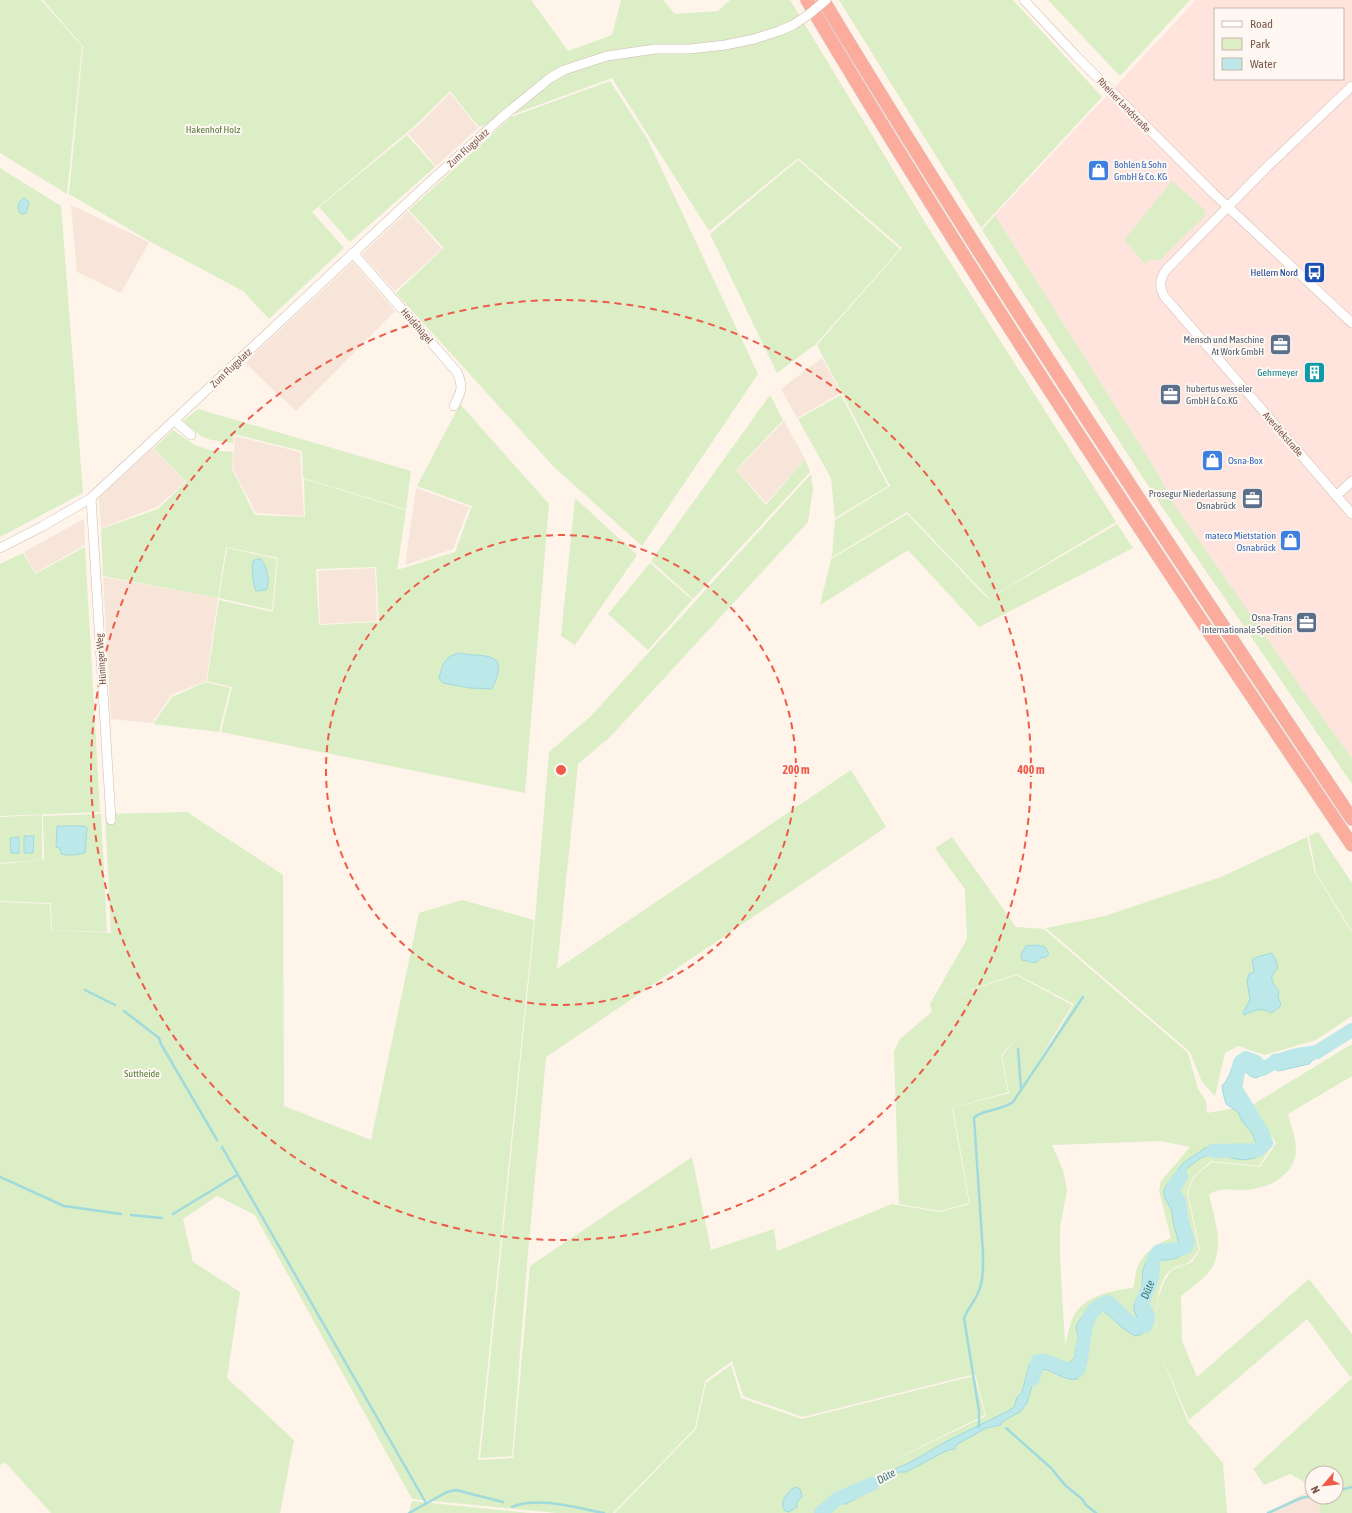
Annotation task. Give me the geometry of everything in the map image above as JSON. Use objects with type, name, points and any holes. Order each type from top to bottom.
[{"type":"highway","points":[[807,0],[966,258],[1078,433],[1352,845]]},
{"type":"highway","points":[[823,0],[938,187],[1075,402],[1352,819]]},
{"type":"street","name":"Zum Flugplatz","points":[[0,548],[43,526],[91,498],[423,188],[501,118],[541,85],[564,70],[584,62],[613,55],[655,49],[690,49],[740,42],[779,32],[808,15],[826,0]]},
{"type":"street","name":"Rheiner Landstraße","points":[[1024,0],[1144,125],[1227,207],[1352,323]]},
{"type":"street","points":[[1227,207],[1352,86]]},
{"type":"street","name":"Averdiekstraße","points":[[1227,207],[1166,270],[1160,280],[1161,290],[1164,296],[1191,328],[1352,514]]},
{"type":"street","name":"Heidehügel","points":[[353,253],[457,372],[462,390],[454,406]]},
{"type":"street","points":[[175,421],[191,435]]},
{"type":"street","points":[[1336,496],[1352,481]]},
{"type":"street","name":"Hüninger Weg","points":[[91,498],[111,820]]},
{"type":"shaded area","points":[[1196,0],[1352,0],[1352,758],[1312,703],[1172,501],[1159,475],[995,215]]},
{"type":"shaded area","points":[[450,93],[478,128],[436,166],[408,133],[419,125]]},
{"type":"shaded area","points":[[71,205],[149,242],[121,293],[77,272]]},
{"type":"shaded area","points":[[408,211],[442,249],[395,291],[362,254]]},
{"type":"shaded area","points":[[353,262],[395,311],[296,411],[245,363]]},
{"type":"shaded area","points":[[822,358],[841,393],[797,418],[781,389]]},
{"type":"shaded area","points":[[784,421],[805,459],[766,503],[737,470]]},
{"type":"shaded area","points":[[235,436],[300,452],[304,516],[256,513],[233,469]]},
{"type":"shaded area","points":[[153,448],[185,482],[157,507],[101,528],[99,498]]},
{"type":"shaded area","points":[[416,488],[469,507],[453,549],[405,565]]},
{"type":"shaded area","points":[[84,519],[85,545],[35,573],[24,552]]},
{"type":"shaded area","points":[[375,568],[377,621],[320,624],[318,571]]},
{"type":"shaded area","points":[[103,577],[218,598],[206,681],[171,695],[152,723],[111,719]]},
{"type":"shaded area","points":[[1304,1493],[1304,1505],[1318,1505],[1320,1513],[1267,1513]]},
{"type":"green space","points":[[0,0],[41,0],[82,46],[67,194],[0,153]]},
{"type":"green space","name":"Hakenhof Holz","points":[[43,0],[531,0],[568,51],[612,35],[621,0],[663,0],[675,14],[718,11],[730,0],[790,0],[929,229],[1116,522],[989,598],[907,512],[832,557],[835,520],[890,486],[817,345],[902,248],[798,158],[709,231],[612,78],[479,127],[450,91],[417,124],[312,212],[344,248],[269,319],[243,291],[151,242],[69,194],[83,46]]},
{"type":"green space","points":[[839,0],[1013,0],[1102,97],[981,228]]},
{"type":"green space","points":[[1048,0],[1190,0],[1120,76]]},
{"type":"green space","points":[[610,81],[648,140],[758,374],[642,546],[554,467],[396,293],[444,248],[409,210],[511,117]]},
{"type":"green space","points":[[407,135],[435,167],[350,242],[319,207]]},
{"type":"green space","points":[[798,160],[900,249],[816,344],[777,373],[710,234]]},
{"type":"green space","points":[[0,168],[61,206],[83,493],[0,537]]},
{"type":"green space","points":[[1172,181],[1204,209],[1205,216],[1159,261],[1151,259],[1145,264],[1124,240]]},
{"type":"green space","points":[[995,215],[1159,475],[1172,501],[1312,703],[1352,758],[1352,784],[1162,507],[982,230]]},
{"type":"green space","points":[[770,395],[783,420],[736,470],[766,505],[805,459],[810,472],[693,599],[651,561]]},
{"type":"green space","points":[[841,395],[888,486],[835,518],[831,478],[798,419]]},
{"type":"green space","points":[[460,404],[549,504],[525,793],[221,732],[232,687],[207,681],[219,600],[273,612],[278,558],[226,547],[218,598],[103,576],[101,529],[158,509],[186,482],[154,448],[173,430],[195,445],[209,450],[233,452],[232,469],[255,515],[305,517],[304,479],[406,510],[397,570],[455,552],[472,506],[417,486]],"holes":[[[376,567],[379,622],[319,625],[316,569]]]},
{"type":"green space","points":[[198,409],[411,471],[406,509],[303,478],[302,451],[234,434],[233,443],[211,440],[201,436],[183,421]]},
{"type":"green space","points":[[811,474],[813,489],[808,522],[610,737],[578,764],[557,969],[851,770],[886,827],[546,1057],[527,1264],[512,1456],[480,1458],[535,920],[549,752],[591,716]]},
{"type":"green space","points":[[575,498],[637,555],[575,645],[561,636]]},
{"type":"green space","points":[[907,514],[988,599],[1117,524],[1133,548],[979,627],[908,550],[820,605],[831,559]]},
{"type":"green space","points":[[85,547],[100,812],[0,816],[0,564],[23,553],[35,574]]},
{"type":"green space","points":[[227,548],[277,559],[272,610],[219,598]]},
{"type":"green space","points":[[650,563],[692,600],[648,650],[608,614]]},
{"type":"green space","points":[[206,682],[230,688],[219,732],[153,724],[172,697]]},
{"type":"green space","name":"Suttheide","points":[[187,812],[283,875],[284,1106],[371,1140],[419,913],[462,900],[534,920],[478,1460],[513,1458],[530,1266],[692,1157],[711,1250],[774,1229],[777,1251],[892,1204],[940,1212],[970,1204],[953,1108],[1009,1093],[1002,1056],[1018,1037],[1001,1055],[1008,1092],[952,1108],[969,1203],[940,1211],[899,1204],[894,1051],[900,1039],[932,1012],[930,1004],[967,939],[965,889],[935,848],[952,837],[1016,927],[1044,929],[1188,1053],[1198,1089],[1206,1101],[1207,1113],[1251,1105],[1274,1143],[1259,1166],[1211,1161],[1193,1177],[1187,1193],[1199,1250],[1189,1262],[1172,1269],[1166,1275],[1158,1298],[1165,1280],[1172,1270],[1192,1262],[1200,1250],[1188,1193],[1194,1177],[1212,1162],[1260,1167],[1276,1143],[1252,1105],[1352,1044],[1352,1076],[1288,1114],[1296,1151],[1294,1160],[1285,1175],[1262,1187],[1244,1190],[1221,1190],[1213,1192],[1209,1195],[1217,1230],[1218,1249],[1216,1258],[1213,1266],[1207,1274],[1181,1296],[1182,1341],[1197,1377],[1309,1279],[1352,1334],[1352,1376],[1350,1377],[1307,1319],[1189,1420],[1158,1348],[1188,1422],[1223,1463],[1227,1513],[615,1513],[696,1429],[706,1383],[731,1365],[741,1398],[802,1419],[974,1376],[985,1415],[857,1478],[986,1416],[975,1374],[803,1417],[743,1396],[732,1361],[705,1381],[695,1428],[613,1513],[557,1513],[412,1499],[255,1215],[217,1196],[183,1219],[193,1262],[240,1292],[227,1378],[294,1440],[280,1513],[51,1513],[5,1462],[0,1465],[0,902],[50,904],[51,930],[111,933],[105,814]],"holes":[[[1016,974],[1074,1004],[1031,1076],[1028,1068],[1031,1074],[1072,1005],[1016,975],[930,1004]],[[1161,1141],[1190,1147],[1161,1181],[1159,1191],[1171,1238],[1156,1246],[1144,1256],[1137,1268],[1133,1288],[1117,1290],[1099,1295],[1084,1304],[1073,1317],[1065,1344],[1060,1257],[1060,1228],[1067,1190],[1063,1170],[1052,1145]]]},
{"type":"green space","points":[[101,814],[107,932],[52,930],[51,903],[0,901],[0,864],[44,860],[43,816]]},
{"type":"green space","points":[[42,815],[42,860],[0,863],[0,817]]},
{"type":"green space","points":[[1318,832],[1352,883],[1352,931],[1316,873],[1309,836]]},
{"type":"green space","points":[[1307,837],[1315,873],[1352,933],[1352,1016],[1316,1040],[1265,1055],[1238,1046],[1225,1053],[1215,1096],[1202,1082],[1190,1052],[1046,928],[1105,916],[1221,877]]},
{"type":"green space","points":[[1352,1378],[1352,1513],[1320,1513],[1318,1505],[1344,1505],[1344,1465],[1304,1465],[1304,1482],[1290,1474],[1264,1485],[1253,1469]]},
{"type":"green space","points":[[412,1501],[530,1513],[409,1513]]},
{"type":"water","points":[[24,198],[29,202],[26,213],[23,214],[20,213],[18,207],[19,202]]},
{"type":"water","points":[[257,559],[261,559],[267,570],[268,582],[266,590],[256,591],[255,588],[252,563]]},
{"type":"water","points":[[458,653],[486,656],[497,661],[497,676],[492,689],[470,688],[443,683],[439,678],[444,662],[449,657]]},
{"type":"water","points":[[57,826],[85,826],[87,828],[85,853],[73,855],[61,854],[60,848],[56,847]]},
{"type":"water","points":[[24,836],[34,836],[33,853],[24,853]]},
{"type":"water","points":[[19,837],[19,853],[11,853],[10,838]]},
{"type":"water","points":[[1036,945],[1045,947],[1049,954],[1045,958],[1042,957],[1036,963],[1022,960],[1021,954],[1026,946]]},
{"type":"water","points":[[1272,953],[1276,960],[1277,968],[1273,974],[1272,980],[1279,991],[1278,997],[1281,1004],[1279,1008],[1271,1013],[1264,1010],[1258,1010],[1244,1015],[1243,1013],[1250,1000],[1247,981],[1249,974],[1254,972],[1252,960]]},
{"type":"water","points":[[1352,1025],[1352,1034],[1309,1064],[1278,1071],[1275,1069],[1256,1078],[1250,1076],[1242,1069],[1238,1071],[1236,1085],[1239,1100],[1252,1119],[1265,1148],[1261,1154],[1255,1158],[1243,1160],[1231,1158],[1215,1152],[1201,1158],[1187,1168],[1171,1194],[1178,1209],[1178,1219],[1186,1248],[1183,1254],[1177,1258],[1159,1260],[1154,1263],[1152,1267],[1151,1279],[1140,1307],[1146,1320],[1145,1330],[1142,1334],[1135,1336],[1103,1311],[1096,1313],[1088,1319],[1086,1323],[1079,1359],[1080,1375],[1077,1379],[1067,1379],[1044,1369],[1039,1369],[1036,1373],[1027,1403],[1020,1412],[1003,1421],[1001,1425],[986,1428],[956,1445],[955,1449],[948,1450],[906,1472],[899,1472],[846,1504],[840,1504],[829,1513],[816,1513],[827,1503],[836,1498],[845,1496],[867,1485],[880,1475],[909,1463],[947,1441],[1014,1407],[1017,1397],[1022,1392],[1029,1365],[1035,1362],[1043,1361],[1063,1368],[1074,1359],[1078,1337],[1076,1326],[1080,1319],[1093,1306],[1105,1302],[1129,1324],[1133,1326],[1137,1325],[1139,1322],[1134,1312],[1134,1307],[1142,1286],[1144,1265],[1152,1256],[1178,1249],[1179,1245],[1172,1211],[1164,1196],[1164,1189],[1182,1164],[1205,1148],[1217,1145],[1225,1149],[1244,1152],[1256,1149],[1256,1143],[1252,1133],[1242,1121],[1238,1112],[1226,1104],[1223,1093],[1222,1086],[1225,1083],[1235,1061],[1245,1060],[1256,1068],[1266,1065],[1272,1055],[1278,1054],[1288,1060],[1307,1055],[1317,1049],[1320,1044],[1336,1033]]},
{"type":"water","points":[[795,1487],[800,1489],[802,1496],[797,1503],[797,1507],[789,1512],[785,1511],[783,1508],[783,1501],[789,1492]]},
{"type":"waterway","points":[[85,990],[115,1005]]},
{"type":"waterway","points":[[979,1427],[979,1411],[964,1318],[979,1292],[983,1270],[974,1118],[981,1113],[1003,1107],[1013,1102],[1083,997]]},
{"type":"waterway","points":[[124,1011],[159,1038],[161,1044],[217,1140]]},
{"type":"waterway","name":"Düte","points":[[1213,1151],[1258,1150],[1266,1143],[1263,1134],[1235,1088],[1240,1062],[1246,1058],[1256,1062],[1263,1069],[1277,1061],[1297,1055],[1317,1052],[1352,1030]]},
{"type":"waterway","points":[[1018,1049],[1021,1088]]},
{"type":"waterway","points":[[222,1147],[426,1503]]},
{"type":"waterway","points":[[173,1214],[237,1175]]},
{"type":"waterway","name":"Düte","points":[[1033,1379],[1038,1361],[1048,1362],[1067,1370],[1078,1370],[1081,1360],[1085,1330],[1092,1313],[1098,1306],[1108,1302],[1133,1324],[1145,1326],[1148,1318],[1142,1304],[1151,1280],[1154,1258],[1159,1251],[1181,1249],[1186,1247],[1188,1242],[1181,1219],[1179,1201],[1172,1190],[1181,1176]]},
{"type":"waterway","points":[[0,1177],[64,1206],[121,1214]]},
{"type":"waterway","points":[[131,1215],[162,1218]]},
{"type":"waterway","points":[[1006,1428],[1051,1468],[1065,1485],[1096,1513]]},
{"type":"waterway","name":"Düte","points":[[821,1513],[837,1499],[872,1484]]},
{"type":"waterway","points":[[1344,1489],[1352,1487]]},
{"type":"waterway","points":[[409,1513],[447,1492],[456,1490],[503,1502]]},
{"type":"waterway","points":[[1268,1513],[1304,1497]]},
{"type":"waterway","points":[[512,1507],[522,1504],[545,1503],[570,1506],[604,1513]]},
{"type":"place","name":"Bohlen & Sohn GmbH & Co. KG","points":[[1098,170]]},
{"type":"place","name":"Hellern Nord","points":[[1314,272]]},
{"type":"place","name":"Mensch und Maschine At Work GmbH","points":[[1280,345]]},
{"type":"place","name":"Gehrmeyer","points":[[1314,372]]},
{"type":"place","name":"hubertus wesseler GmbH & Co.KG","points":[[1170,394]]},
{"type":"place","name":"Osna-Box","points":[[1213,460]]},
{"type":"place","name":"Prosegur Niederlassung Osnabrück","points":[[1252,499]]},
{"type":"place","name":"mateco Mietstation Osnabrück","points":[[1291,541]]},
{"type":"place","name":"Osna-Trans Internationale Spedition","points":[[1307,623]]}]
